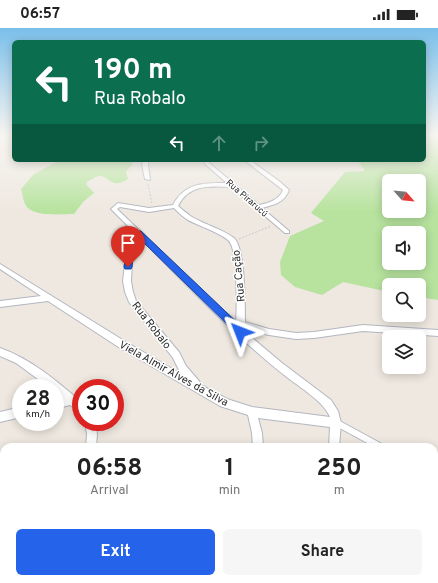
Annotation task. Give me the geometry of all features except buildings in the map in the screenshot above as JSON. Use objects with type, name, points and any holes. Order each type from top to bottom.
[{"type":"street","points":[[146,162],[148,179]]},
{"type":"street","points":[[250,162],[286,190],[285,195],[282,198],[272,203],[257,207]]},
{"type":"street","name":"Rua Pirarucú","points":[[207,163],[287,232]]},
{"type":"street","points":[[232,185],[215,184],[195,186],[181,195],[175,206],[153,211],[122,205],[115,207],[115,212],[241,328],[279,366],[327,403],[334,414],[336,422],[334,443]]},
{"type":"street","name":"Rua Cação","points":[[175,206],[189,218],[233,241],[238,259],[241,328]]},
{"type":"street","name":"Rua Robalo","points":[[138,233],[130,246],[127,281],[129,292],[133,302],[176,355],[184,369],[199,387]]},
{"type":"street","name":"Viela Almir Alves da Silva","points":[[0,266],[47,298],[123,345],[199,387],[224,403],[252,412],[336,422]]},
{"type":"street","points":[[0,304],[47,298]]},
{"type":"street","points":[[241,328],[296,336],[363,328],[438,333]]},
{"type":"street","points":[[0,352],[10,355],[23,362],[72,400]]},
{"type":"street","points":[[64,402],[72,400]]},
{"type":"street","points":[[252,412],[258,443]]},
{"type":"street","points":[[0,417],[12,414]]},
{"type":"street","points":[[91,443],[92,431]]},
{"type":"lane","points":[[336,422],[374,443]]},
{"type":"path","points":[[148,179],[153,211]]},
{"type":"path","points":[[233,241],[277,224]]},
{"type":"green space","points":[[438,161],[438,300],[426,298],[426,278],[382,278],[382,290],[343,282],[322,295],[295,287],[281,275],[280,262],[290,236],[324,221],[311,213],[345,172],[365,171],[358,162]]},
{"type":"green space","points":[[56,162],[134,162],[126,172],[128,179],[119,183],[112,182],[103,176],[97,176],[90,180],[86,184],[94,193],[83,202],[74,214],[42,214],[27,207],[21,189],[34,174]]},
{"type":"route","points":[[128,267],[130,246],[138,233],[188,279],[240,332]]}]
